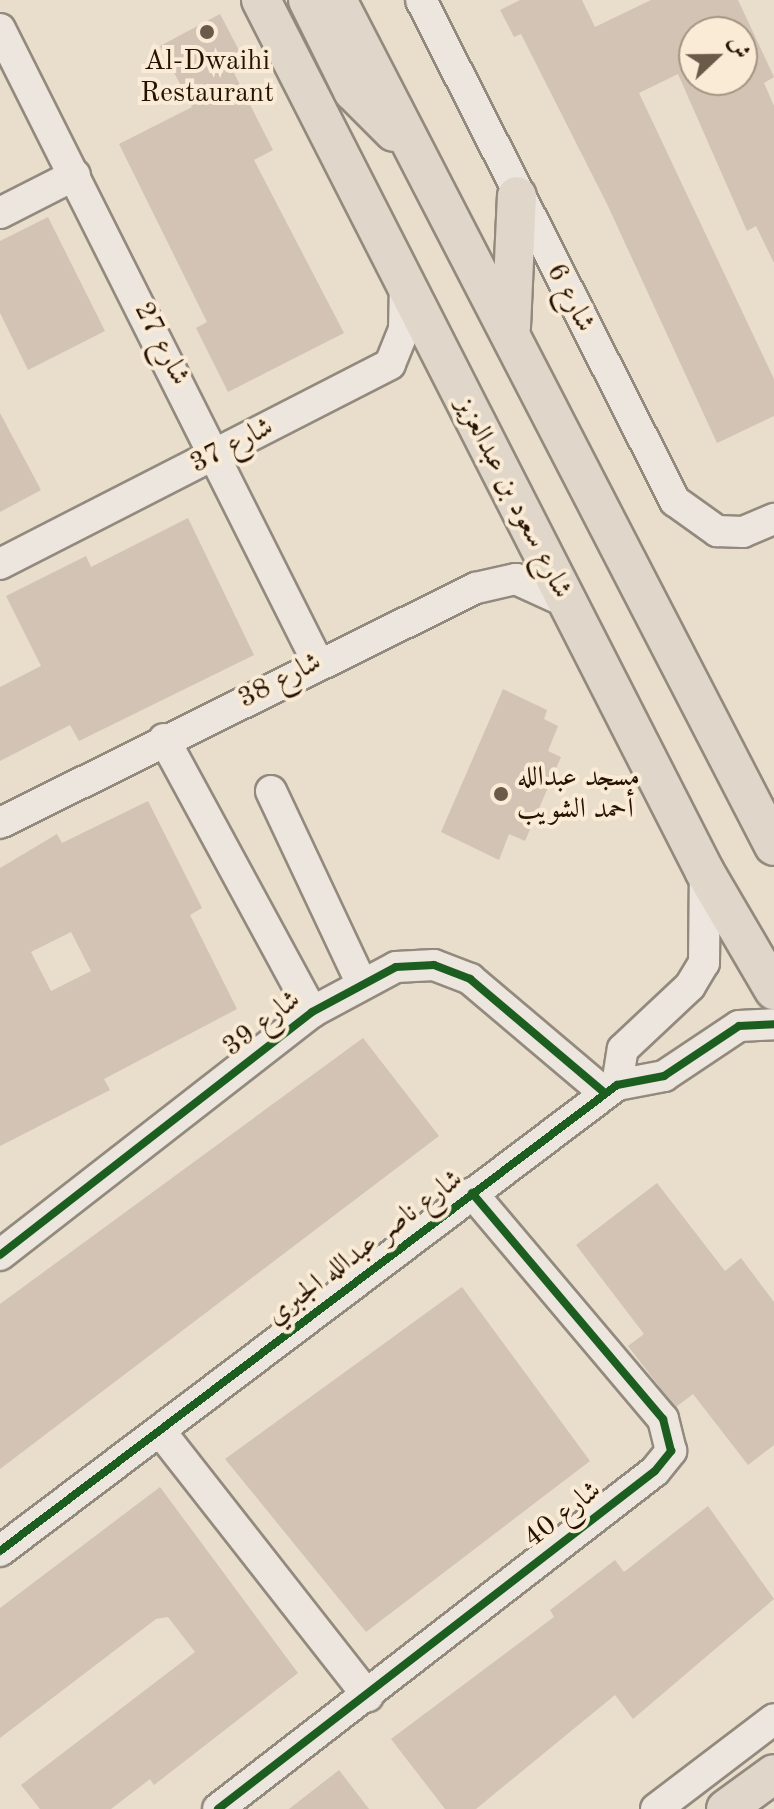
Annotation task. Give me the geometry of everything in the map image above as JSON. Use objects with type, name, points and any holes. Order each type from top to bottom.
[{"type":"main road","name":"شارع سعود بن عبدالعزيز","points":[[261,0],[705,872],[774,990]]},
{"type":"main road","points":[[308,0],[363,106],[407,138]]},
{"type":"main road","points":[[337,0],[773,842]]},
{"type":"main road","points":[[512,342],[509,254],[517,196]]},
{"type":"main road","points":[[726,1809],[774,1774]]},
{"type":"street","name":"شارع 6","points":[[421,0],[517,196],[683,512],[717,531],[771,521]]},
{"type":"street","name":"شارع 27","points":[[0,29],[217,454],[317,661]]},
{"type":"street","points":[[0,213],[75,175]]},
{"type":"street","name":"شارع 37","points":[[0,564],[390,364],[404,329],[405,286]]},
{"type":"street","name":"شارع 38","points":[[0,823],[317,661],[497,580],[525,582],[566,602]]},
{"type":"street","points":[[164,739],[312,1012]]},
{"type":"street","points":[[271,791],[361,982]]},
{"type":"street","points":[[611,1089],[623,1049],[690,986],[704,963],[705,872]]},
{"type":"street","name":"شارع 39","points":[[0,1255],[312,1012],[361,982],[406,965],[453,970],[611,1089]]},
{"type":"street","name":"شارع ناصر عبدالله الجبري","points":[[0,1551],[611,1089],[664,1076],[739,1026],[774,1024]]},
{"type":"street","name":"شارع 40","points":[[218,1809],[655,1471],[671,1451],[663,1419],[472,1193]]},
{"type":"street","points":[[160,1431],[368,1696]]},
{"type":"street","points":[[656,1809],[774,1719]]},
{"type":"building","points":[[520,0],[582,0],[595,27],[651,0],[738,0],[745,16],[678,16],[678,74],[639,93],[774,379],[774,416],[717,443],[607,204],[521,34],[514,37],[500,10]]},
{"type":"building","points":[[220,14],[242,56],[229,63],[273,150],[254,160],[344,333],[228,392],[196,328],[207,322],[119,144],[192,107],[160,46]]},
{"type":"building","points":[[758,43],[774,77],[764,83],[774,106],[774,263],[756,226],[747,231],[688,96],[758,96]]},
{"type":"building","points":[[48,217],[105,331],[28,370],[0,313],[0,241]]},
{"type":"building","points":[[0,413],[41,490],[0,512]]},
{"type":"building","points":[[188,518],[254,655],[79,741],[70,725],[0,761],[0,687],[41,666],[6,596],[86,556],[91,567]]},
{"type":"building","name":"مسجد عبدالله أحمد الشويب","points":[[503,689],[547,710],[544,719],[558,726],[548,751],[561,757],[525,841],[509,834],[499,860],[441,832]]},
{"type":"building","points":[[148,801],[202,908],[190,915],[237,1009],[104,1079],[110,1090],[0,1146],[0,868],[57,834],[62,843]],"holes":[[[71,932],[91,971],[51,991],[31,952]]]},
{"type":"building","points":[[363,1038],[439,1136],[0,1469],[0,1304]]},
{"type":"building","points":[[657,1183],[725,1271],[741,1258],[774,1302],[774,1445],[748,1465],[693,1394],[676,1407],[661,1389],[628,1346],[644,1334],[576,1245]]},
{"type":"building","points":[[462,1287],[590,1461],[366,1632],[225,1459]]},
{"type":"building","points":[[160,1487],[298,1673],[154,1785],[150,1779],[111,1809],[40,1809],[21,1785],[195,1652],[168,1617],[156,1619],[0,1738],[0,1608]]},
{"type":"building","points":[[708,1506],[774,1599],[633,1719],[615,1695],[476,1809],[445,1809],[391,1739],[554,1617],[550,1610],[615,1560],[624,1572]]},
{"type":"building","points":[[339,1770],[369,1809],[289,1809]]},
{"type":"cycle path","points":[[0,1255],[312,1012],[396,967],[434,965],[470,979],[605,1093]]},
{"type":"cycle path","points":[[0,1551],[617,1085],[664,1076],[739,1026],[774,1024]]},
{"type":"cycle path","points":[[218,1809],[655,1471],[671,1451],[663,1419],[472,1193]]},
{"type":"place","name":"Al-Dwaihi Restaurant","points":[[207,32]]},
{"type":"place","name":"مسجد عبدالله أحمد الشويب","points":[[501,794]]}]
